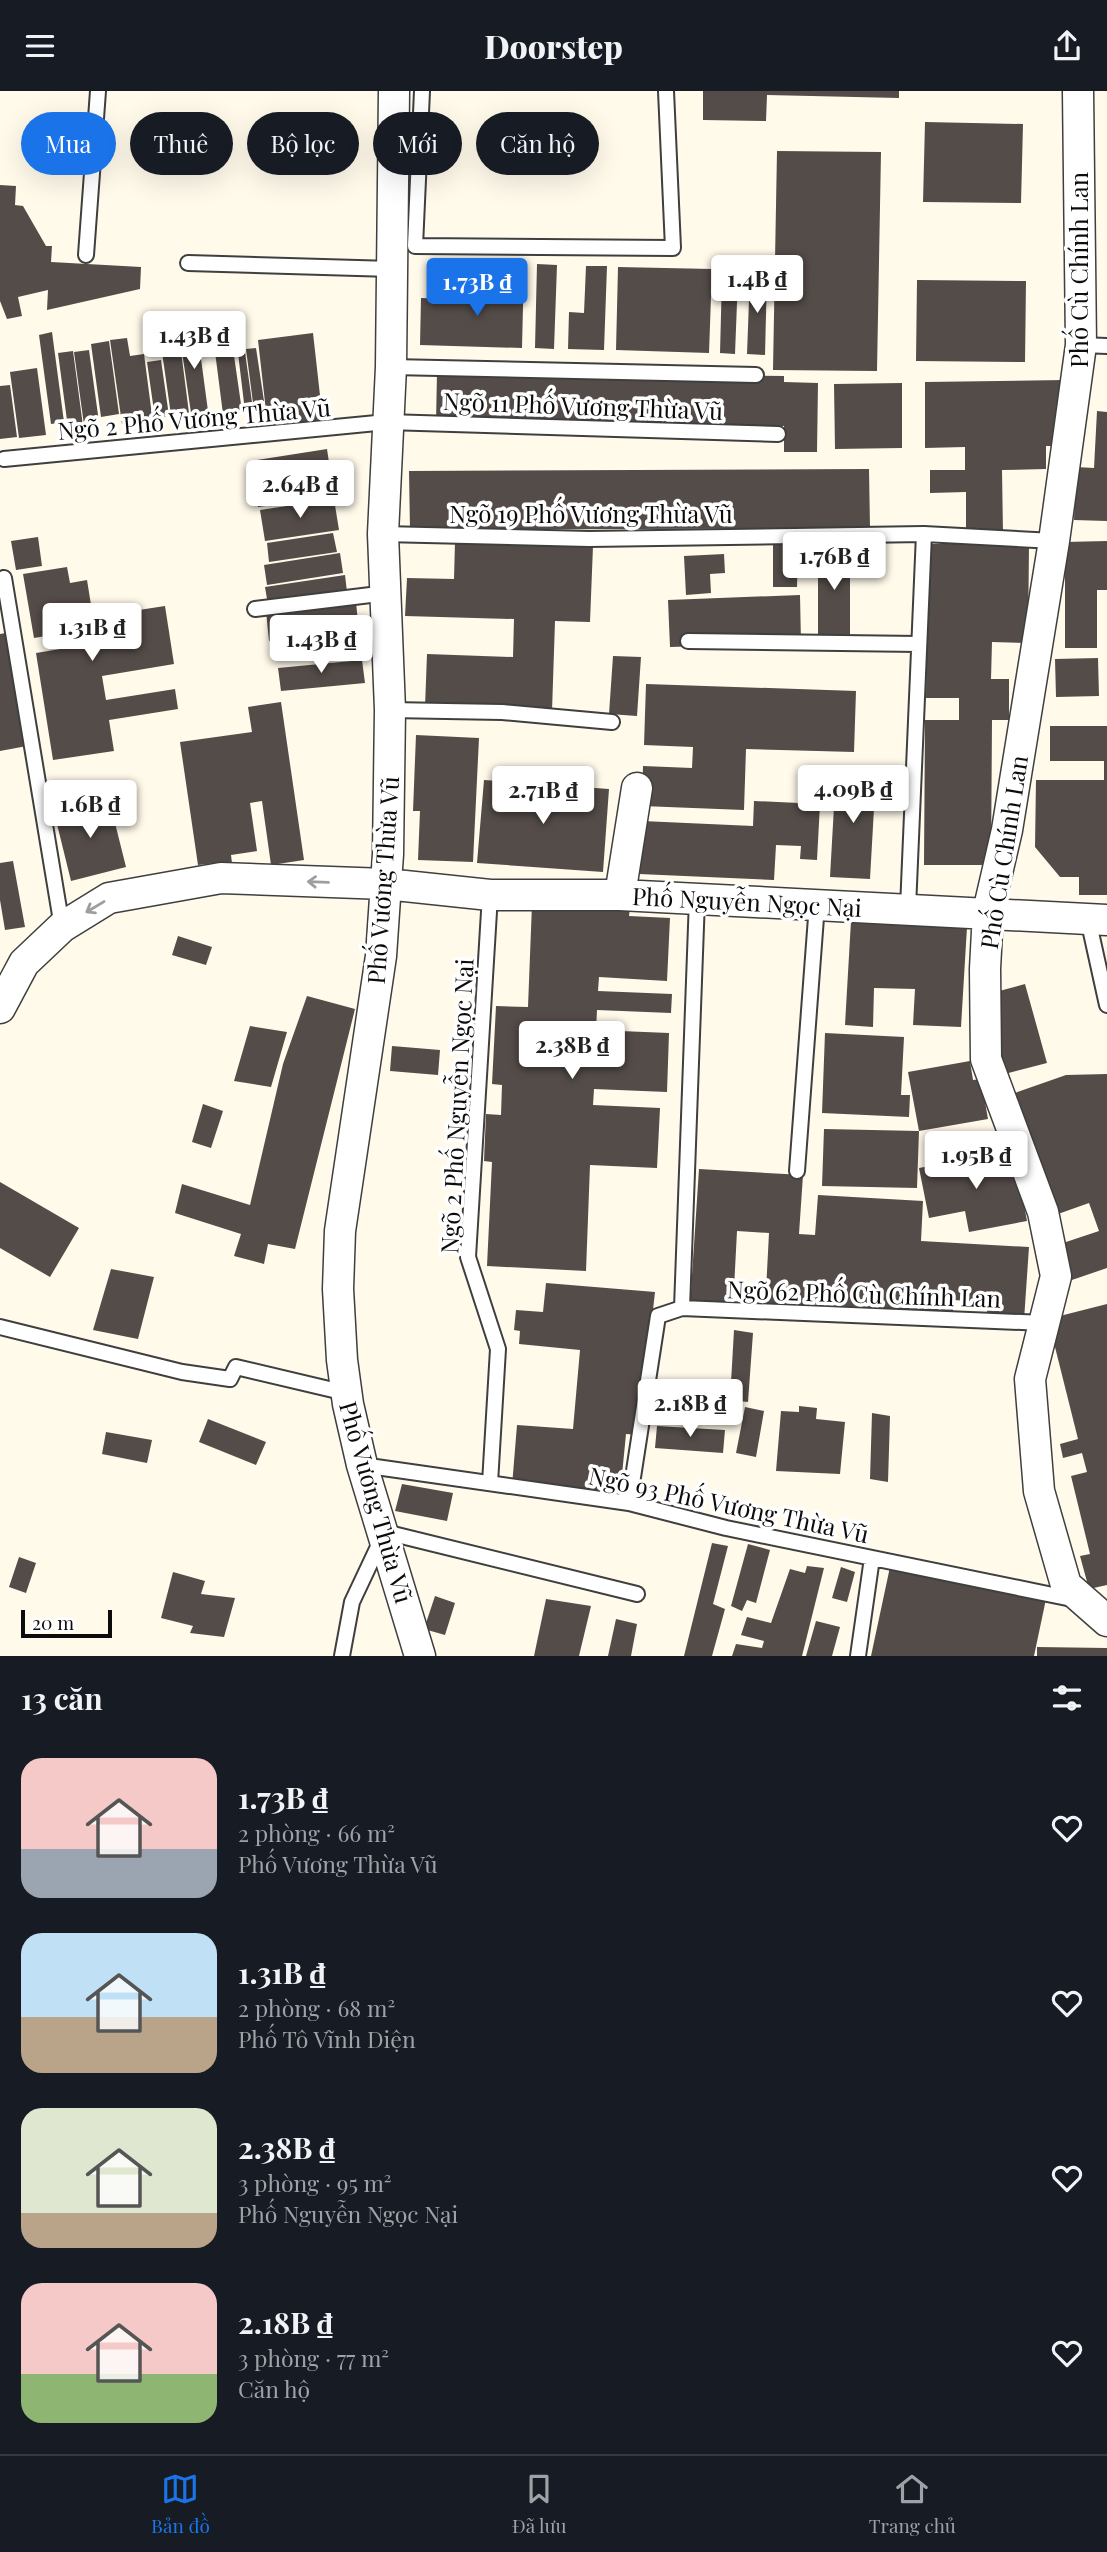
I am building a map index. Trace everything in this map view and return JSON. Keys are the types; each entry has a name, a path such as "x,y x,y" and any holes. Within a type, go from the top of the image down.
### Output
{"street":[{"name":"Phố Vương Thừa Vũ","path":"394,91 391,367 383,534 390,710 386,884 381,956 340,1231 338,1289 346,1392 362,1465 385,1531 420,1656"},
{"name":"Phố Cù Chính Lan","path":"1078,91 1094,346 1054,541 1007,830 988,912 985,969 986,1059 1044,1212 1056,1276 1030,1379 1039,1491 1066,1585 1098,1608"},
{"path":"620,895 637,788"},
{"name":"Phố Nguyễn Ngọc Nại","path":"0,1009 24,963 62,926 109,898 222,878 386,884 490,895 620,895 988,912 1098,920"}],"lane":[{"path":"86,255 97,91"},
{"path":"422,91 415,246 673,248 666,91"},
{"path":"188,263 392,269"},
{"path":"391,367 756,375"},
{"name":"Ngõ 11 Phố Vương Thừa Vũ","path":"387,422 778,434"},
{"name":"Ngõ 2 Phố Vương Thừa Vũ","path":"4,459 387,422"},
{"name":"Ngõ 19 Phố Vương Thừa Vũ","path":"383,534 589,539 924,534 1054,541"},
{"path":"908,908 924,534"},
{"path":"4,578 62,926"},
{"path":"255,609 387,593"},
{"path":"688,641 919,645"},
{"path":"390,710 502,712 612,722"},
{"name":"Ngõ 2 Phố Nguyễn Ngọc Nại","path":"490,895 468,1257 498,1349 490,1483"},
{"path":"629,1503 658,1316 682,1308 697,899"},
{"path":"797,1171 817,904"},
{"path":"1098,920 1107,1005"},
{"name":"Ngõ 62 Phố Cù Chính Lan","path":"682,1308 1044,1323"},
{"path":"0,1327 182,1372 230,1379 236,1367 346,1392"},
{"name":"Ngõ 93 Phố Vương Thừa Vũ","path":"362,1465 629,1503 726,1528 1098,1608"},
{"path":"342,1656 352,1602 385,1531 637,1594"},
{"path":"858,1656 872,1558"}],"building":[{"path":"703,91 899,91 899,98 767,95 766,121 703,120"},
{"path":"925,122 1023,124 1021,203 923,202"},
{"path":"777,151 881,152 877,371 773,370"},
{"path":"0,185 16,186 15,205 23,206 46,246 52,246 51,262 141,267 140,289 47,310 48,290 18,297 22,316 7,319 0,301"},
{"path":"507,264 524,264 522,348 420,345 421,298 505,301"},
{"path":"537,264 557,265 554,349 535,348"},
{"path":"586,266 607,266 604,350 568,349 569,312 584,313"},
{"path":"618,267 712,269 709,353 616,350"},
{"path":"750,274 767,274 765,355 747,354"},
{"path":"722,276 738,277 735,354 720,353"},
{"path":"917,280 1026,281 1025,362 916,361"},
{"path":"178,328 189,413 171,415 159,331"},
{"path":"197,329 208,411 191,413 179,331"},
{"path":"52,332 64,422 51,424 39,335"},
{"path":"313,333 323,422 268,429 258,340"},
{"path":"127,338 130,356 144,354 153,423 122,424 110,340"},
{"path":"109,341 119,414 101,417 91,344"},
{"path":"232,342 242,411 223,414 214,344"},
{"path":"256,348 264,401 253,403 246,349"},
{"path":"89,350 99,422 84,425 74,352"},
{"path":"73,351 83,426 68,428 58,353"},
{"path":"245,352 252,402 244,403 238,353"},
{"path":"161,360 169,416 155,418 147,362"},
{"path":"37,368 46,435 19,438 10,372"},
{"path":"437,373 784,376 784,382 818,383 817,452 784,452 784,426 436,423"},
{"path":"1064,380 1059,446 1046,446 1046,469 1002,470 1003,533 966,533 966,492 930,493 930,470 965,470 965,447 925,448 925,382"},
{"path":"902,383 902,448 835,449 834,384"},
{"path":"10,385 17,437 0,439 0,386"},
{"path":"1097,411 1107,412 1107,521 1074,520 1076,467 1094,468"},
{"path":"327,449 334,496 258,507 251,461"},
{"path":"869,469 870,528 410,530 409,471"},
{"path":"334,499 339,530 265,541 260,510"},
{"path":"333,533 337,552 269,562 267,543"},
{"path":"38,537 42,566 16,570 11,541"},
{"path":"1107,541 1107,590 1097,590 1097,648 1065,648 1065,542"},
{"path":"455,542 593,546 590,622 555,621 552,711 425,707 427,654 513,657 514,619 405,616 407,578 454,579"},
{"path":"773,543 798,543 797,587 773,587"},
{"path":"818,544 850,544 850,640 818,640"},
{"path":"928,544 1029,544 1028,643 992,642 991,679 1009,679 1009,720 992,720 991,865 924,865 925,720 959,720 959,698 926,698"},
{"path":"340,553 343,573 267,585 264,565"},
{"path":"724,554 725,573 710,574 711,593 686,595 684,556"},
{"path":"67,567 70,583 87,580 93,617 165,606 174,664 102,676 106,700 175,689 178,709 109,720 114,751 53,760 36,653 97,643 95,628 34,638 23,574"},
{"path":"345,575 347,592 268,605 265,587"},
{"path":"800,595 801,643 670,647 668,600"},
{"path":"356,602 359,632 269,641 266,611"},
{"path":"6,633 27,746 0,751 0,634"},
{"path":"613,656 641,657 637,716 609,714"},
{"path":"1098,658 1099,696 1056,697 1055,659"},
{"path":"362,660 365,683 281,691 278,668"},
{"path":"646,684 856,691 854,752 746,749 744,810 642,806 643,766 692,768 693,747 644,745"},
{"path":"281,702 304,860 271,865 262,801 250,803 257,851 231,855 233,871 218,872 216,863 198,865 180,742 252,732 248,707"},
{"path":"1050,726 1107,726 1107,895 1079,895 1079,877 1060,877 1035,847 1036,780 1104,780 1104,761 1050,761"},
{"path":"416,735 479,738 473,862 418,860 420,811 413,811"},
{"path":"836,771 876,773 870,879 830,877"},
{"path":"484,780 609,789 603,872 477,863"},
{"path":"109,799 126,867 71,881 54,812"},
{"path":"754,801 820,804 817,860 800,859 801,846 776,845 774,880 639,874 642,821 753,826"},
{"path":"13,861 25,927 5,930 0,900 0,863"},
{"path":"532,904 630,908 629,916 670,918 667,981 599,977 598,991 672,994 671,1013 597,1010 596,1030 669,1033 667,1092 594,1089 593,1105 660,1108 657,1168 590,1165 586,1271 487,1266 492,1162 484,1161 486,1114 501,1115 502,1085 492,1084 496,1006 528,1007","holes":["527,1027 596,1030 595,1058 526,1055"]},
{"path":"851,921 967,927 961,1027 913,1025 915,989 874,988 873,1027 845,1025"},
{"path":"178,936 212,947 206,965 172,955"},
{"path":"1025,984 1047,1063 997,1076 988,994"},
{"path":"307,996 355,1009 295,1249 268,1244 264,1264 234,1256 241,1234 175,1213 182,1184 250,1205 283,1064"},
{"path":"250,1026 287,1032 271,1087 234,1081"},
{"path":"825,1033 904,1037 901,1095 910,1095 909,1117 822,1113"},
{"path":"392,1046 440,1050 438,1075 390,1071"},
{"path":"970,1061 973,1080 981,1079 988,1119 919,1131 908,1072"},
{"path":"1107,1074 1107,1268 1069,1281 1057,1245 1099,1231 1089,1203 1058,1214 1012,1094 1066,1075"},
{"path":"203,1104 223,1111 211,1148 192,1142"},
{"path":"824,1129 919,1131 917,1188 822,1186"},
{"path":"1014,1150 1027,1221 969,1232 965,1211 929,1218 919,1168"},
{"path":"699,1169 803,1175 799,1234 815,1235 818,1195 923,1201 921,1241 1029,1247 1024,1320 987,1318 987,1302 953,1300 953,1312 811,1304 811,1313 765,1310 769,1233 737,1231 733,1308 690,1306"},
{"path":"0,1182 79,1228 50,1277 0,1248"},
{"path":"111,1269 154,1277 138,1339 93,1330"},
{"path":"546,1283 655,1292 639,1435 626,1434 620,1495 512,1486 517,1425 573,1429 580,1350 519,1344 520,1331 514,1330 516,1310 543,1312"},
{"path":"1107,1304 1107,1585 1089,1589 1080,1556 1090,1554 1071,1476 1087,1472 1082,1453 1063,1458 1060,1444 1078,1439 1048,1319"},
{"path":"734,1330 753,1333 748,1402 730,1400"},
{"path":"799,1406 817,1408 816,1419 845,1422 840,1474 776,1471 781,1411 799,1412"},
{"path":"745,1407 764,1411 756,1457 736,1453"},
{"path":"872,1413 890,1416 888,1482 870,1479"},
{"path":"208,1419 266,1442 256,1465 199,1442"},
{"path":"657,1426 725,1430 723,1453 655,1448"},
{"path":"106,1432 152,1440 147,1463 102,1454"},
{"path":"402,1484 453,1493 447,1521 395,1511"},
{"path":"712,1543 728,1546 713,1604 725,1609 712,1656 684,1656"},
{"path":"748,1544 770,1550 756,1603 747,1600 742,1611 731,1606"},
{"path":"19,1557 36,1563 26,1593 9,1587"},
{"path":"807,1566 824,1568 802,1656 732,1656 736,1644 762,1648 764,1641 741,1635 747,1617 771,1623 790,1569 805,1573"},
{"path":"841,1567 855,1572 847,1602 832,1598"},
{"path":"890,1567 1046,1599 1034,1656 871,1656"},
{"path":"173,1572 205,1581 201,1594 235,1598 224,1637 190,1633 193,1626 161,1618"},
{"path":"435,1596 455,1603 445,1635 424,1629"},
{"path":"546,1599 591,1606 579,1656 534,1656"},
{"path":"616,1619 637,1624 631,1656 608,1656"},
{"path":"816,1621 840,1627 832,1656 806,1656"},
{"path":"1037,1647 1107,1648 1107,1656 1037,1656"}]}
